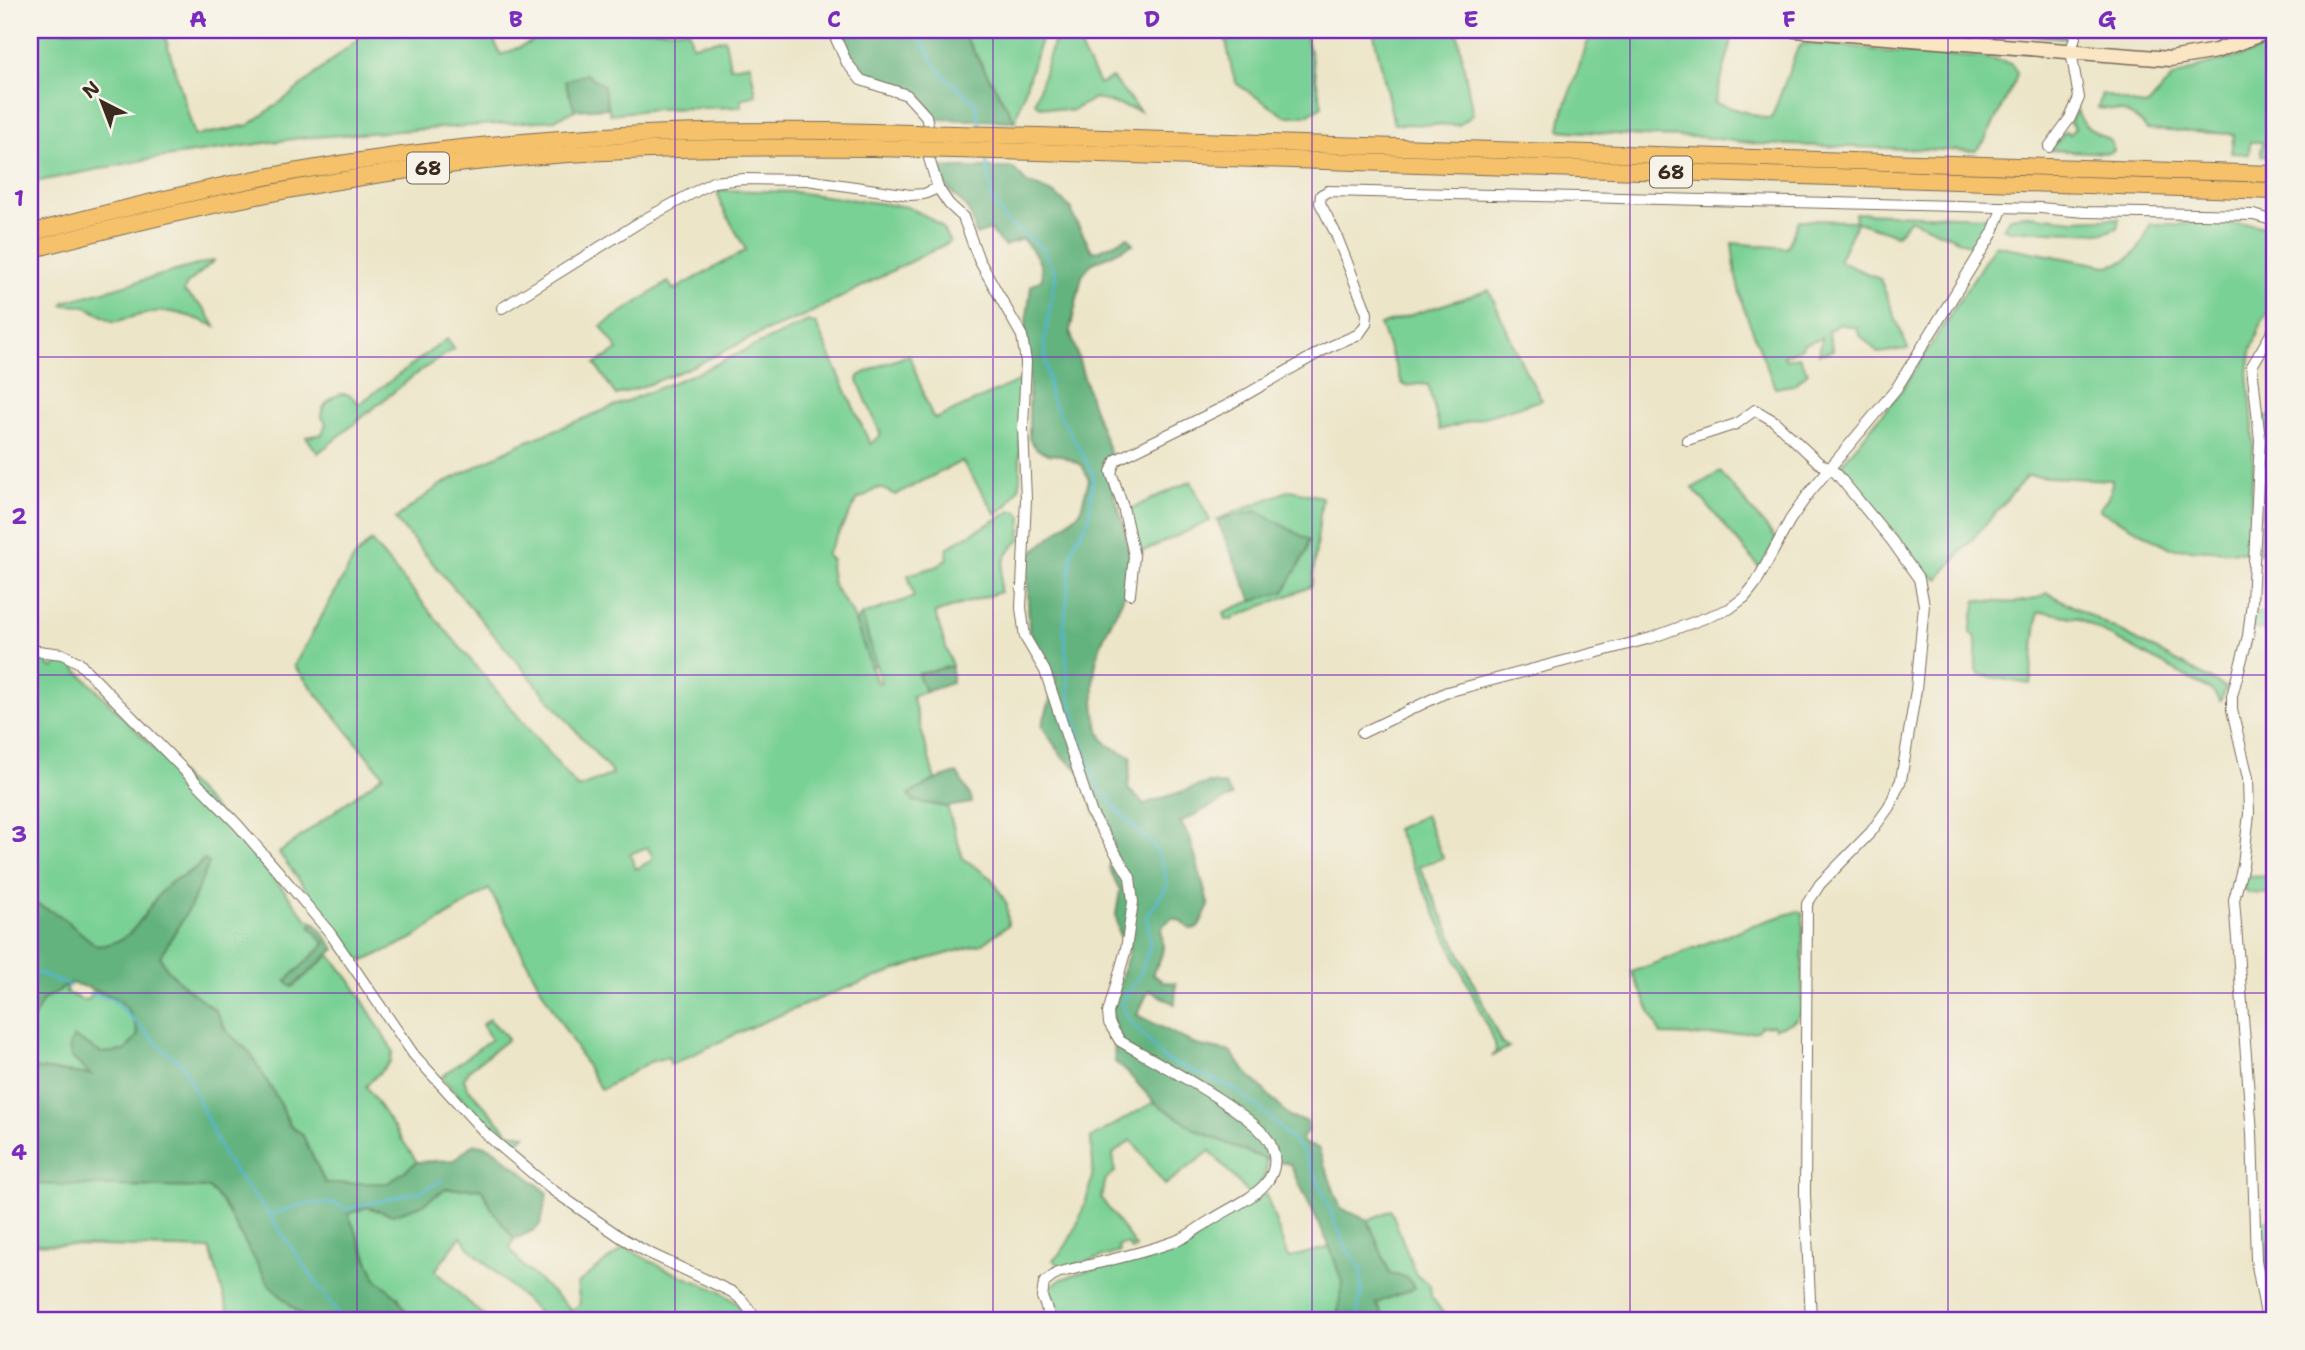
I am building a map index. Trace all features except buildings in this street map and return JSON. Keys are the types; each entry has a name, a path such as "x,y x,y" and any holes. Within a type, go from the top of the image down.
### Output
{"highway":[{"name":"68","path":"30,233 116,210 291,172 472,146 701,131 872,140 2275,174"},
{"name":"68","path":"30,250 131,223 269,193 474,162 565,154 872,140"},
{"name":"68","path":"1039,144 2275,191"}],"main road":[{"path":"1795,30 2170,59 2216,51 2271,30"}],"street":[{"path":"832,30 847,63 861,80 906,95 926,116 928,155 938,188 949,204 963,217 979,260 1022,336 1026,362 1023,428 1026,499 1021,608 1025,637 1045,671 1092,814 1130,877 1132,890 1133,902 1126,949 1108,1013 1109,1023 1120,1041 1246,1117 1269,1143 1274,1159 1271,1174 1255,1195 1185,1237 1057,1273 1044,1283 1042,1297 1051,1320"},
{"path":"2049,147 2070,118 2078,98 2071,51 2077,30"},
{"path":"502,308 645,219 713,183 744,179 807,180 910,195 925,194 938,188"},
{"path":"1130,594 1134,556 1123,507 1111,472 1116,460 1228,405 1327,348 1351,339 1366,324 1367,313 1361,295 1320,203 1321,195 1328,191 2254,215 2275,222"},
{"path":"1362,733 1447,692 1651,638 1729,609 1745,597 1809,493 1896,389 1992,234 2003,207"},
{"path":"2267,1320 2256,1260 2252,1133 2234,900 2243,865 2249,814 2248,778 2232,710 2232,696 2248,636 2252,602 2260,440 2252,366 2275,327"},
{"path":"1687,440 1736,424 1755,410 1774,421 1812,457 1836,473 1892,541 1919,579 1924,605 1916,690 1901,780 1889,807 1871,832 1820,884 1808,904 1805,1195 1811,1320"},
{"path":"30,650 62,654 78,662 237,824 330,933 414,1055 487,1135 551,1189 622,1238 732,1292 743,1300 757,1320"}],"green space":[{"path":"30,30 163,30 195,136 249,125 369,30 489,30 501,55 529,43 548,30 689,30 692,45 725,39 730,67 750,64 756,95 741,99 741,107 657,109 610,114 603,85 565,81 575,110 554,120 300,138 144,160 30,183"},
{"path":"838,30 961,30 1015,121 935,119 927,104 911,88 873,76 857,65"},
{"path":"961,30 1044,30 1015,121"},
{"path":"1057,30 1071,30 1099,84 1112,78 1140,111 1095,98 1071,111 1038,106 1035,102"},
{"path":"1224,30 1305,30 1322,106 1305,116 1285,116 1237,84"},
{"path":"1373,30 1457,30 1473,115 1459,125 1394,124"},
{"path":"1592,30 1648,30 1728,36 1732,39 1715,103 1765,118 1771,118 1797,50 1802,44 1986,58 2011,64 2017,72 1984,142 1975,151 1757,144 1703,137 1559,130"},
{"path":"1972,30 2070,30 2067,38"},
{"path":"2275,41 2275,156 2261,155 2262,142 2250,142 2249,154 2231,153 2234,134 2147,130 2137,119 2126,113 2098,108 2102,94 2143,106 2148,105 2172,78 2202,66 2253,53"},
{"path":"586,74 603,85 608,108 575,110 565,81"},
{"path":"2077,110 2086,125 2111,141 2114,151 2051,150 2065,132 2070,134 2075,128 2070,123"},
{"path":"942,168 1013,168 1026,182 1055,194 1072,209 1073,216 1092,251 1128,237 1133,244 1091,264 1082,276 1070,331 1111,455 1102,461 1122,518 1130,563 1124,595 1102,641 1097,659 1095,712 1101,736 1107,744 1131,756 1128,789 1144,804 1208,783 1225,785 1232,796 1180,822 1190,838 1209,906 1198,928 1190,929 1173,918 1163,926 1161,956 1152,974 1164,982 1176,983 1175,1004 1149,990 1137,1015 1196,1045 1231,1052 1244,1070 1291,1118 1307,1121 1308,1130 1301,1140 1318,1148 1341,1209 1368,1220 1390,1274 1407,1278 1415,1288 1376,1303 1385,1320 1337,1320 1342,1282 1330,1247 1290,1164 1266,1159 1195,1129 1154,1102 1115,1062 1112,1010 1130,948 1119,934 1116,915 1120,890 1109,868 1114,843 1095,813 1082,773 1061,755 1042,726 1056,680 1029,631 1027,557 1080,512 1089,480 1082,465 1037,449 1029,439 1029,360 1025,332 1031,286 1042,279 1039,262 1022,239 1004,246 990,230 976,235 969,212 943,181"},
{"path":"718,192 794,192 908,207 941,226 950,242 806,315 763,332 673,375 616,395 595,364 618,350 601,326 668,282 674,290 746,250 720,203"},
{"path":"1855,213 1988,217 1987,231 1976,248 1910,219 1897,235 1857,222 1839,261 1880,279 1908,349 1878,353 1859,334 1857,328 1840,324 1828,331 1833,350 1819,354 1822,338 1803,344 1802,348 1784,356 1786,360 1799,357 1808,373 1793,385 1775,388 1743,306 1732,243 1787,248 1799,220 1856,221"},
{"path":"2027,215 2074,220 2119,218 2117,228 2104,233 2011,231 2003,228 2010,217"},
{"path":"2183,223 2252,224 2275,234 2275,304 2263,319 2251,352 2248,372 2253,426 2253,466 2247,552 2171,548 2099,510 2111,493 2112,480 2027,476 1938,579 1921,568 1842,469 1844,461 1901,391 1995,245 2107,266 2124,261 2136,252 2150,224 2176,226"},
{"path":"215,260 186,285 184,292 204,308 215,326 186,315 165,312 143,314 114,322 85,306 63,305 64,302"},
{"path":"1489,290 1524,368 1542,400 1440,430 1428,385 1406,386 1402,383 1380,325"},
{"path":"808,321 816,324 870,444 881,435 858,381 859,376 879,366 909,355 932,416 936,419 1020,380 1020,486 1007,506 996,514 962,461 895,495 878,489 858,499 826,555 832,560 830,566 833,585 852,613 877,683 881,683 862,615 914,597 908,575 938,566 948,558 947,549 954,543 1012,511 1022,516 1020,540 1009,551 1003,563 1000,592 935,613 952,666 918,674 925,692 912,696 935,780 910,794 914,801 947,807 963,858 992,879 1007,905 1008,925 982,944 928,959 838,991 751,1027 671,1065 668,1057 650,1062 601,1090 540,987 489,889 411,939 364,961 357,957 279,853 383,775 294,666 354,558 371,541 578,788 613,774 395,519 440,485 518,445 701,371","holes":["647,847 652,860 636,869 630,854"]},
{"path":"447,339 454,349 417,373 318,453 306,437 322,434 326,423 321,416 322,411 331,399 346,394 359,404"},
{"path":"2275,417 2275,479 2264,475 2263,418"},
{"path":"1720,472 1776,539 1760,568 1693,488"},
{"path":"1191,481 1210,521 1146,550 1138,551 1128,510"},
{"path":"1290,490 1322,497 1312,584 1232,620 1226,619 1224,612 1252,601 1257,511 1218,519"},
{"path":"2264,491 2275,491 2275,554 2259,554"},
{"path":"1257,511 1309,540 1307,551 1284,592 1252,601 1217,520"},
{"path":"2048,593 2227,688 2220,701 2211,690 2077,618 2045,612 2038,613 2030,684 1979,675 1975,636 1970,633 1976,600 2022,601"},
{"path":"2254,613 2275,613 2275,629 2253,629"},
{"path":"862,615 876,664 871,667 855,622"},
{"path":"49,661 49,666 53,668 59,662 70,663 236,831 307,919 315,923 310,926 325,944 286,981 293,987 330,955 351,981 393,1051 390,1062 366,1086 417,1162 388,1183 325,1183 302,1134 290,1125 280,1103 245,1048 226,1031 216,1011 167,969 160,956 209,863 203,859 192,870 173,881 154,900 133,930 112,943 97,946 59,915 30,901 30,662"},
{"path":"952,666 952,683 925,692 918,674"},
{"path":"957,773 972,803 947,807 914,801 909,794 935,780"},
{"path":"1425,815 1443,858 1419,866 1502,1044 1509,1047 1493,1055 1496,1050 1495,1043 1396,829"},
{"path":"205,860 209,863 190,907 160,957 167,969 184,986 216,1011 226,1031 250,1053 280,1103 289,1125 302,1134 325,1183 388,1183 417,1162 454,1160 474,1143 492,1148 548,1193 538,1227 514,1239 492,1209 481,1188 446,1189 421,1205 393,1215 367,1207 348,1214 376,1279 398,1297 410,1320 307,1320 270,1286 222,1202 209,1188 30,1184 30,1068 91,1075 71,1057 69,1046 74,1037 101,1053 125,1051 138,1035 129,1011 115,998 71,983 43,1000 32,1021 30,1020 30,901 59,915 97,946 112,943 133,930 173,881 191,873"},
{"path":"2275,876 2275,894 2250,893 2242,888 2246,877"},
{"path":"1798,911 1803,914 1802,1010 1798,1018 1775,1028 1772,1025 1761,1026 1757,1031 1711,1036 1661,1035 1632,972 1753,925"},
{"path":"315,923 335,949 292,987 286,981 325,944 310,926"},
{"path":"67,986 66,993 83,1000 89,999 92,991 118,999 132,1017 138,1035 125,1051 101,1053 74,1037 93,1075 30,1068 30,1020 43,1000"},
{"path":"489,1019 507,1040 470,1069 464,1079 467,1087 509,1133 526,1135 512,1143 502,1141 441,1077 491,1039 482,1025"},
{"path":"1154,1102 1195,1129 1266,1159 1263,1179 1249,1194 1210,1151 1165,1185 1131,1140 1113,1154 1115,1172 1106,1179 1101,1198 1136,1247 1132,1250 1127,1244 1118,1246 1120,1252 1063,1268 1053,1260 1068,1242 1085,1203 1092,1177 1091,1138"},
{"path":"30,1184 209,1188 222,1202 270,1286 307,1320 231,1320 210,1249 30,1244"},
{"path":"481,1188 492,1209 514,1239 510,1248 522,1265 572,1310 580,1304 577,1284 625,1247 668,1270 724,1294 743,1310 750,1320 547,1320 471,1250 461,1236 435,1271 488,1320 410,1320 398,1297 376,1279 348,1214 367,1207 393,1215 421,1205 446,1189"},
{"path":"1266,1194 1288,1258 1330,1247 1343,1282 1337,1320 1059,1320 1050,1295 1051,1286 1062,1279 1175,1248 1217,1220"},
{"path":"1391,1210 1416,1275 1430,1285 1431,1296 1448,1320 1385,1320 1376,1303 1414,1288 1407,1278 1390,1274 1368,1220"},
{"path":"2275,1218 2275,1320 2272,1320 2259,1254 2258,1223"}],"waterway":[{"path":"914,30 943,75 975,102 981,128"},
{"path":"986,155 992,199 1007,223 1042,247 1056,275 1044,342 1050,397 1093,473 1089,520 1073,546 1064,626 1069,692 1079,735 1098,787 1153,846 1164,866 1167,886 1147,917 1150,945 1140,975 1121,1003 1128,1018 1164,1059 1233,1088 1266,1114 1301,1149 1318,1181 1345,1246 1361,1269 1361,1296 1356,1320"},
{"path":"30,970 70,986"},
{"path":"89,994 111,998 183,1065 225,1159 269,1215 342,1320"},
{"path":"269,1215 304,1204 333,1203 348,1209 424,1190 442,1180"}]}
